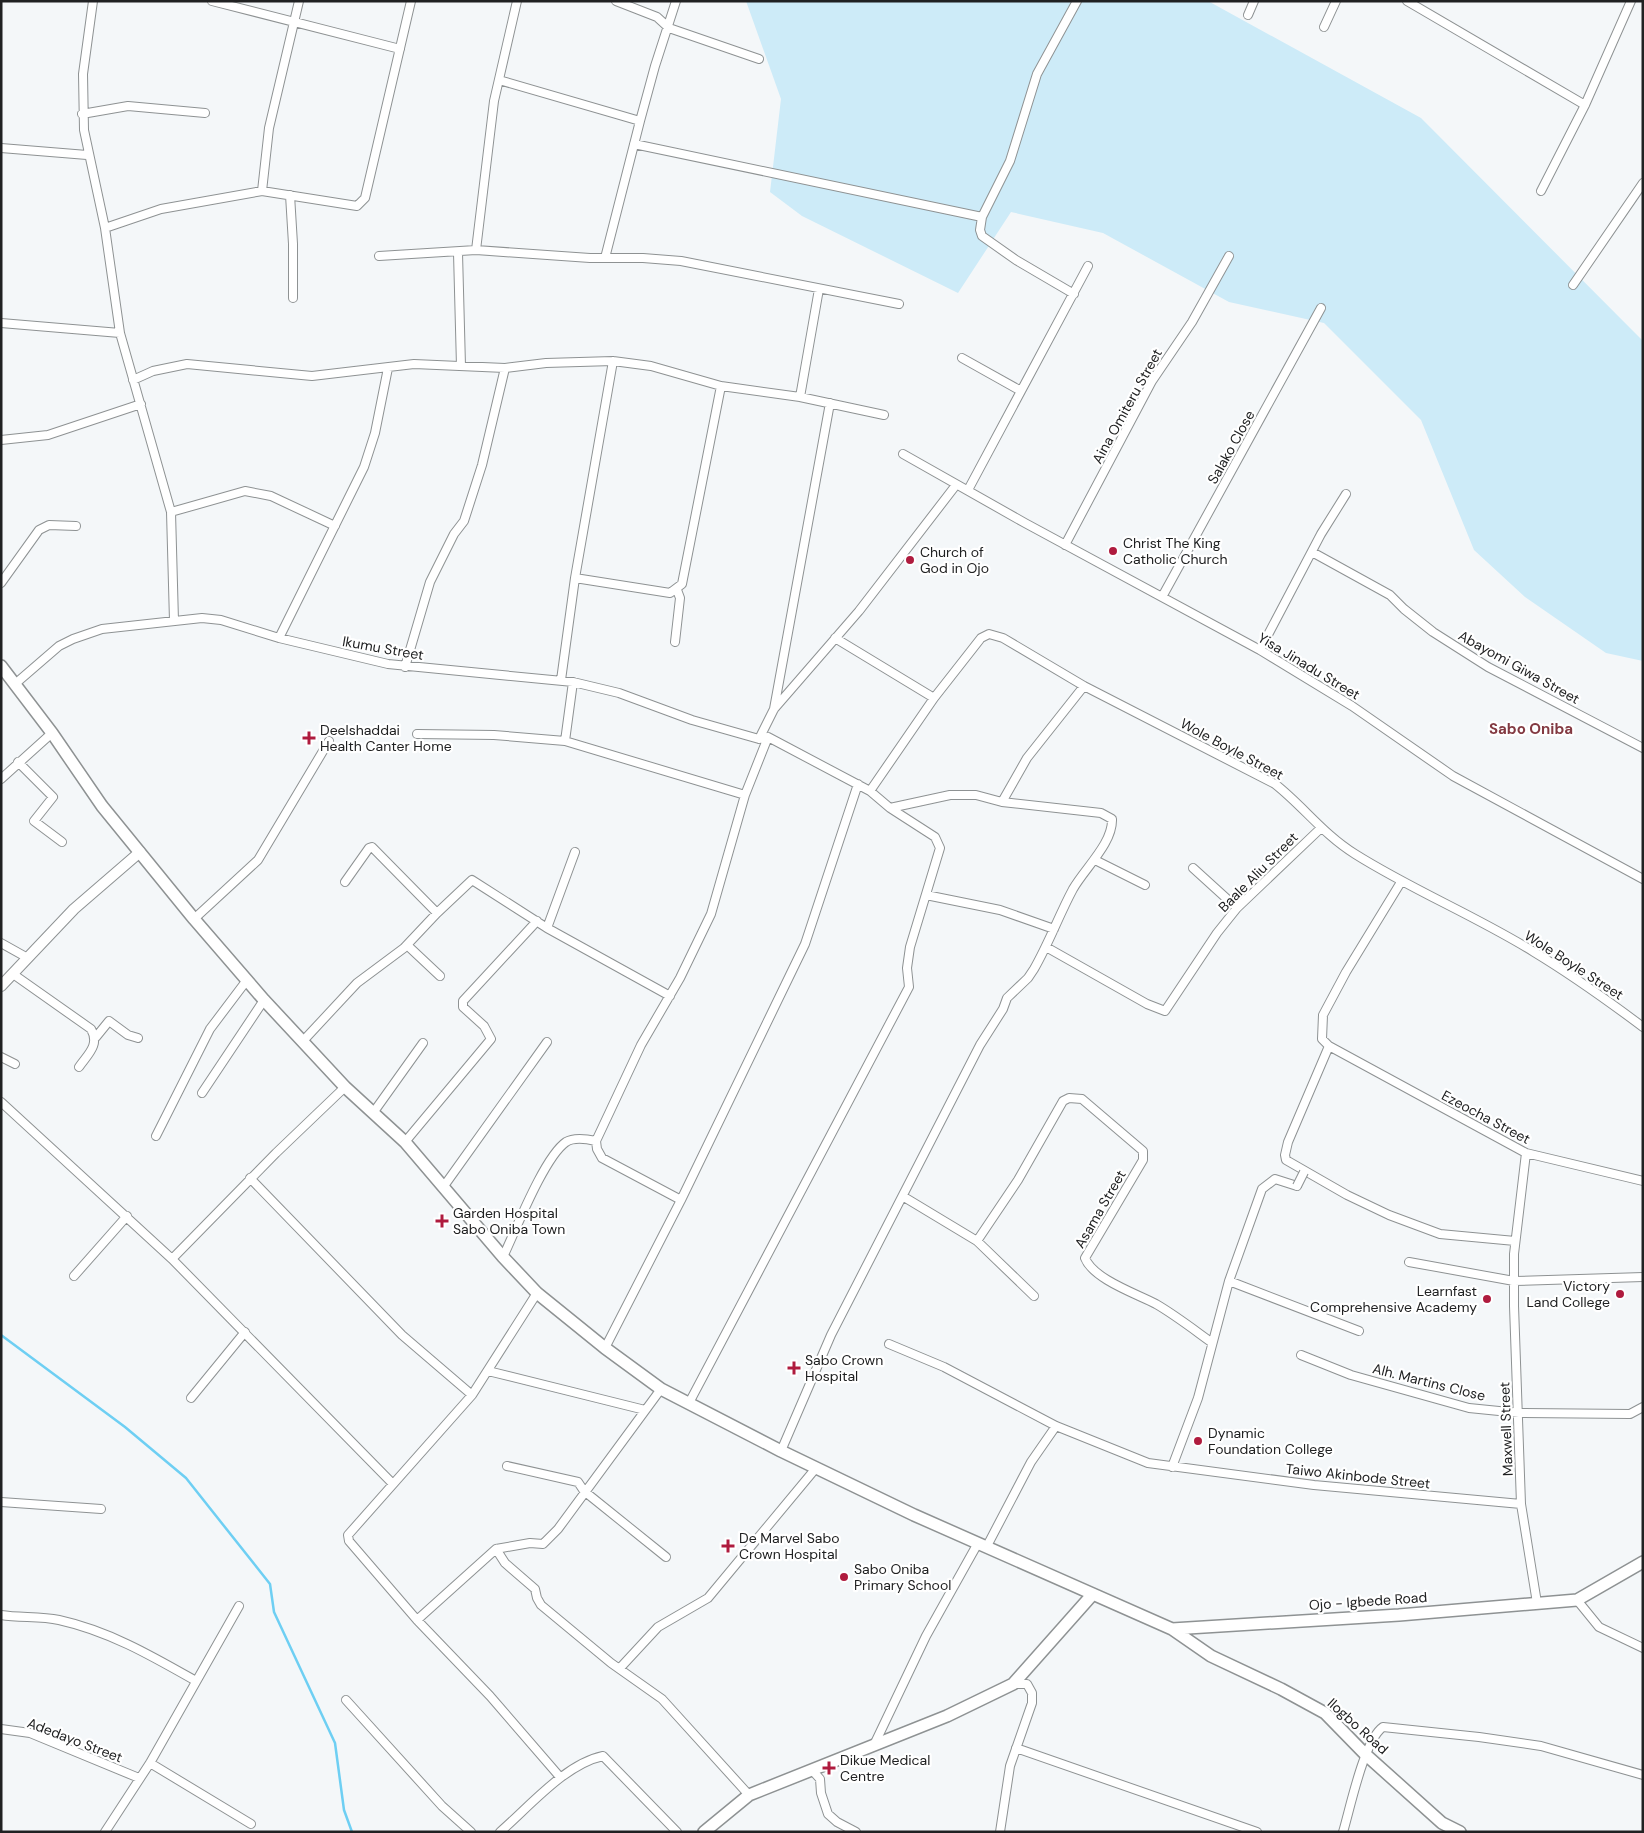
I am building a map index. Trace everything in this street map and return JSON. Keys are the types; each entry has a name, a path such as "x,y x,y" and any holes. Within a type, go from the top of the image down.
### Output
{"main road":[{"name":"Ojo - Igbede Road","path":"1,666 52,733 102,806 194,919 264,1000 345,1087 405,1142 504,1258 537,1293 605,1348 661,1389 781,1451 914,1516 982,1544 1092,1595 1172,1629 1399,1615 1577,1600 1643,1562"},
{"path":"711,1830 749,1795 947,1716 1014,1684 1092,1595"},
{"name":"Ilogbo Road","path":"1172,1629 1211,1656 1281,1689 1325,1713 1366,1754 1404,1786 1441,1827 1460,1832"}],"street":[{"path":"93,1 83,74 82,114 88,155 105,228 120,333 171,512 174,621"},
{"path":"212,1 400,49"},
{"path":"262,191 269,128 299,1"},
{"path":"105,228 160,209 262,191 357,206 365,198 411,1"},
{"path":"476,250 494,101 517,1"},
{"path":"616,1 657,17 669,28 759,60"},
{"path":"605,258 655,66 669,28 676,1"},
{"path":"1074,294 1016,260 982,236 980,230 982,217 1010,161 1037,74 1077,1"},
{"path":"1248,15 1254,1"},
{"path":"1324,27 1336,1"},
{"path":"1407,1 1585,105"},
{"path":"1541,191 1585,105 1631,1"},
{"path":"499,80 640,121"},
{"path":"82,114 128,106 205,113"},
{"path":"634,144 982,217"},
{"path":"1,148 88,155"},
{"path":"1573,285 1643,183"},
{"path":"290,195 294,244 293,298"},
{"path":"380,256 458,253 476,250 681,261 899,304"},
{"path":"458,253 461,366"},
{"name":"Aina Omiteru Street","path":"1065,545 1152,382 1192,322 1229,256"},
{"path":"968,490 1088,266"},
{"path":"800,397 819,289"},
{"name":"Salako Close","path":"1162,597 1321,308"},
{"path":"1,323 120,333"},
{"path":"962,358 1021,390"},
{"path":"133,380 153,371 187,364 312,376 414,364 505,368 546,363 613,361 651,366 721,386 800,397 884,414"},
{"path":"561,680 575,578 613,361"},
{"path":"279,638 364,467 375,433 388,368"},
{"path":"405,666 430,582 467,511 482,465 505,368"},
{"path":"575,578 670,594 682,584 721,386"},
{"path":"774,709 830,403"},
{"path":"1,440 48,435 141,404"},
{"name":"Yisa Jinadu Street","path":"903,454 1065,545 1260,650 1352,706 1453,776 1643,879"},
{"path":"759,740 774,709 859,611 956,485"},
{"path":"171,512 245,491 270,496 335,526"},
{"path":"1260,650 1312,552 1346,494"},
{"path":"1,583 39,530 49,525 76,526"},
{"name":"Abayomi Giwa Street","path":"1312,552 1390,595 1433,632 1488,667 1643,748"},
{"path":"675,642 680,598 677,590"},
{"name":"Ikumu Street","path":"15,684 59,646 73,639 102,629 202,618 221,620 279,638 388,664 573,682 619,693 692,720 759,740"},
{"name":"Wole Boyle Street","path":"870,791 934,698 981,638 989,634 1003,638 1084,686 1275,784 1293,799 1321,828 1353,853 1402,882 1533,951 1591,988 1643,1027"},
{"path":"835,638 934,698"},
{"path":"565,741 573,682"},
{"path":"1002,802 1027,758 1084,686"},
{"path":"1,780 18,762 52,733"},
{"path":"417,734 494,735 565,741 745,795"},
{"path":"689,1403 905,996 909,981 907,968 910,947 940,848 935,837 890,808 870,791 768,737 759,740"},
{"path":"681,1200 602,1158 597,1149 596,1141 640,1045 670,996 711,914 745,795 768,737"},
{"path":"194,919 258,860 329,741"},
{"path":"18,762 53,797 34,821 62,842"},
{"path":"605,1348 681,1200 805,944 858,784"},
{"path":"781,1451 832,1335 904,1198 980,1045 1003,1009 1007,998 1028,978 1046,947 1074,888 1095,860 1112,827 1112,818 1101,814 1002,802 976,795 950,795 890,808"},
{"name":"Baale Aliu Street","path":"1046,947 1147,1004 1165,1011 1217,933 1237,908 1321,828"},
{"path":"345,882 369,848 372,847 437,913"},
{"path":"1,986 26,957 74,909 140,852"},
{"path":"547,928 575,852"},
{"path":"1095,860 1145,885"},
{"path":"1193,868 1237,908"},
{"path":"303,1041 357,983 407,946 437,913 472,880 536,922 670,996"},
{"path":"1402,882 1346,972 1323,1015 1322,1039 1329,1046 1288,1142 1286,1160 1305,1172 1389,1215 1440,1234 1515,1242"},
{"path":"926,895 1000,910 1054,929"},
{"path":"405,1142 490,1039 484,1026 463,1007 463,1002 536,922"},
{"path":"1,943 26,957"},
{"path":"407,946 440,976"},
{"path":"13,974 91,1029 96,1037 96,1044 79,1068"},
{"path":"156,1136 210,1029 247,980"},
{"path":"202,1093 264,1000"},
{"path":"96,1037 109,1021 128,1035 138,1038"},
{"path":"373,1112 423,1042"},
{"path":"444,1186 547,1042"},
{"name":"Ezeocha Street","path":"1329,1046 1526,1153 1643,1181"},
{"path":"1,1057 15,1064"},
{"path":"172,1259 250,1178 345,1087"},
{"name":"Asama Street","path":"977,1241 1018,1180 1063,1102 1069,1098 1082,1099 1143,1152 1143,1160 1085,1258 1087,1263 1114,1284 1157,1305 1211,1342"},
{"path":"1,1102 172,1259 393,1484"},
{"path":"504,1258 534,1188 560,1149 566,1142 575,1139 596,1141"},
{"name":"Maxwell Street","path":"1526,1153 1515,1242 1514,1281 1521,1504 1537,1603"},
{"path":"1172,1467 1198,1398 1228,1281 1262,1189 1275,1179 1297,1186 1305,1172"},
{"path":"250,1178 402,1335 472,1395"},
{"path":"904,1198 977,1241 1034,1296"},
{"path":"74,1276 127,1216"},
{"path":"1409,1262 1514,1281 1643,1277"},
{"path":"1228,1281 1359,1332"},
{"path":"537,1293 472,1395 351,1531 349,1541 417,1620 490,1696 560,1777"},
{"path":"190,1398 245,1332"},
{"name":"Taiwo Akinbode Street","path":"889,1344 944,1367 1056,1426 1148,1463 1314,1485 1521,1504"},
{"name":"Alh. Martins Close","path":"1301,1355 1350,1375 1469,1408 1519,1413 1630,1414 1643,1407"},
{"path":"488,1371 645,1410"},
{"path":"417,1620 496,1549 530,1543 543,1544 558,1529 584,1490 661,1389"},
{"path":"874,1744 926,1636 1056,1426"},
{"path":"507,1466 578,1482 584,1490 666,1557"},
{"path":"620,1668 658,1626 708,1598 816,1468"},
{"path":"1,1502 101,1509"},
{"path":"496,1549 505,1563 535,1590 537,1598 542,1604 662,1700 749,1795"},
{"path":"1577,1600 1599,1627 1643,1648"},
{"path":"105,1832 150,1763 239,1606"},
{"path":"1,1615 22,1619 57,1620 111,1636 138,1648 196,1681"},
{"path":"1000,1832 1007,1783 1016,1748 1032,1702 1032,1693 1027,1684 1014,1684"},
{"path":"346,1700 442,1806 471,1832"},
{"name":"Adedayo Street","path":"1,1728 30,1733 139,1778"},
{"path":"1343,1832 1366,1754 1377,1731 1383,1728 1541,1746 1643,1775"},
{"path":"1016,1748 1257,1832"},
{"path":"500,1832 560,1777 595,1758 603,1756 677,1832"},
{"path":"150,1763 251,1824"},
{"path":"812,1770 820,1779 820,1792 828,1814 837,1822 856,1832"}],"shaded area":[{"path":"746,1 1208,1 1421,118 1643,341 1643,661 1606,653 1525,597 1474,550 1421,420 1324,323 1229,302 1103,233 1011,212 958,293 802,216 770,192 781,99"}],"waterway":[{"path":"1,1335 125,1427 186,1478 270,1584 274,1612 335,1743 344,1810 352,1832"}],"place":[{"name":"Christ The King Catholic Church","path":"1113,551"},
{"name":"Church of God in Ojo","path":"910,560"},
{"name":"Deelshaddai Health Canter Home","path":"309,738"},
{"name":"Garden Hospital Sabo Oniba Town","path":"442,1221"},
{"name":"Victory Land College","path":"1620,1294"},
{"name":"Learnfast Comprehensive Academy","path":"1487,1299"},
{"name":"Sabo Crown Hospital","path":"794,1368"},
{"name":"Dynamic Foundation College","path":"1198,1441"},
{"name":"De Marvel Sabo Crown Hospital","path":"728,1546"},
{"name":"Sabo Oniba Primary School","path":"844,1577"},
{"name":"Dikue Medical Centre","path":"829,1768"}],"district":[{"name":"Sabo Oniba","path":"1531,729"}]}
